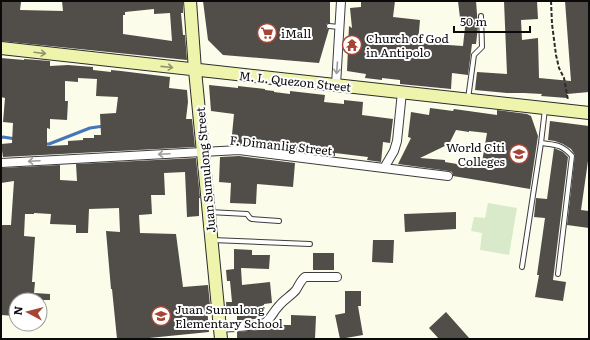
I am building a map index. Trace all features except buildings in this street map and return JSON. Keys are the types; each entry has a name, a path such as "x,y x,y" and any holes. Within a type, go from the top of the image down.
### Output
{"main road":[{"name":"Juan Sumulong Street","path":"190,1 195,70 220,334"},
{"name":"M. L. Quezon Street","path":"1,48 589,113"}],"street":[{"path":"336,85 341,1"},
{"path":"384,168 394,151 397,141 402,92"},
{"name":"F. Dimanlig Street","path":"1,163 239,150 448,176"},
{"path":"220,334 268,320 281,304 296,290 305,277 337,277"}],"lane":[{"path":"468,100 474,55 482,46 481,16"},
{"path":"330,26 339,27"},
{"path":"522,267 545,109"},
{"path":"541,143 561,146 572,156 558,274"},
{"path":"209,212 247,214 252,219 279,221"},
{"path":"212,240 310,244"}],"path":[{"path":"551,1 556,56 564,78 569,111"}],"green space":[{"path":"488,203 517,208 509,255 480,250 482,233 471,231 474,217 485,218"}],"waterway":[{"path":"45,144 49,144 90,128 104,126"},
{"path":"1,138 16,139"}],"place":[{"name":"iMall","path":"267,33"},
{"name":"Church of God in Antipolo","path":"352,45"},
{"name":"World Citi Colleges","path":"519,154"},
{"name":"Juan Sumulong Elementary School","path":"161,316"}]}
